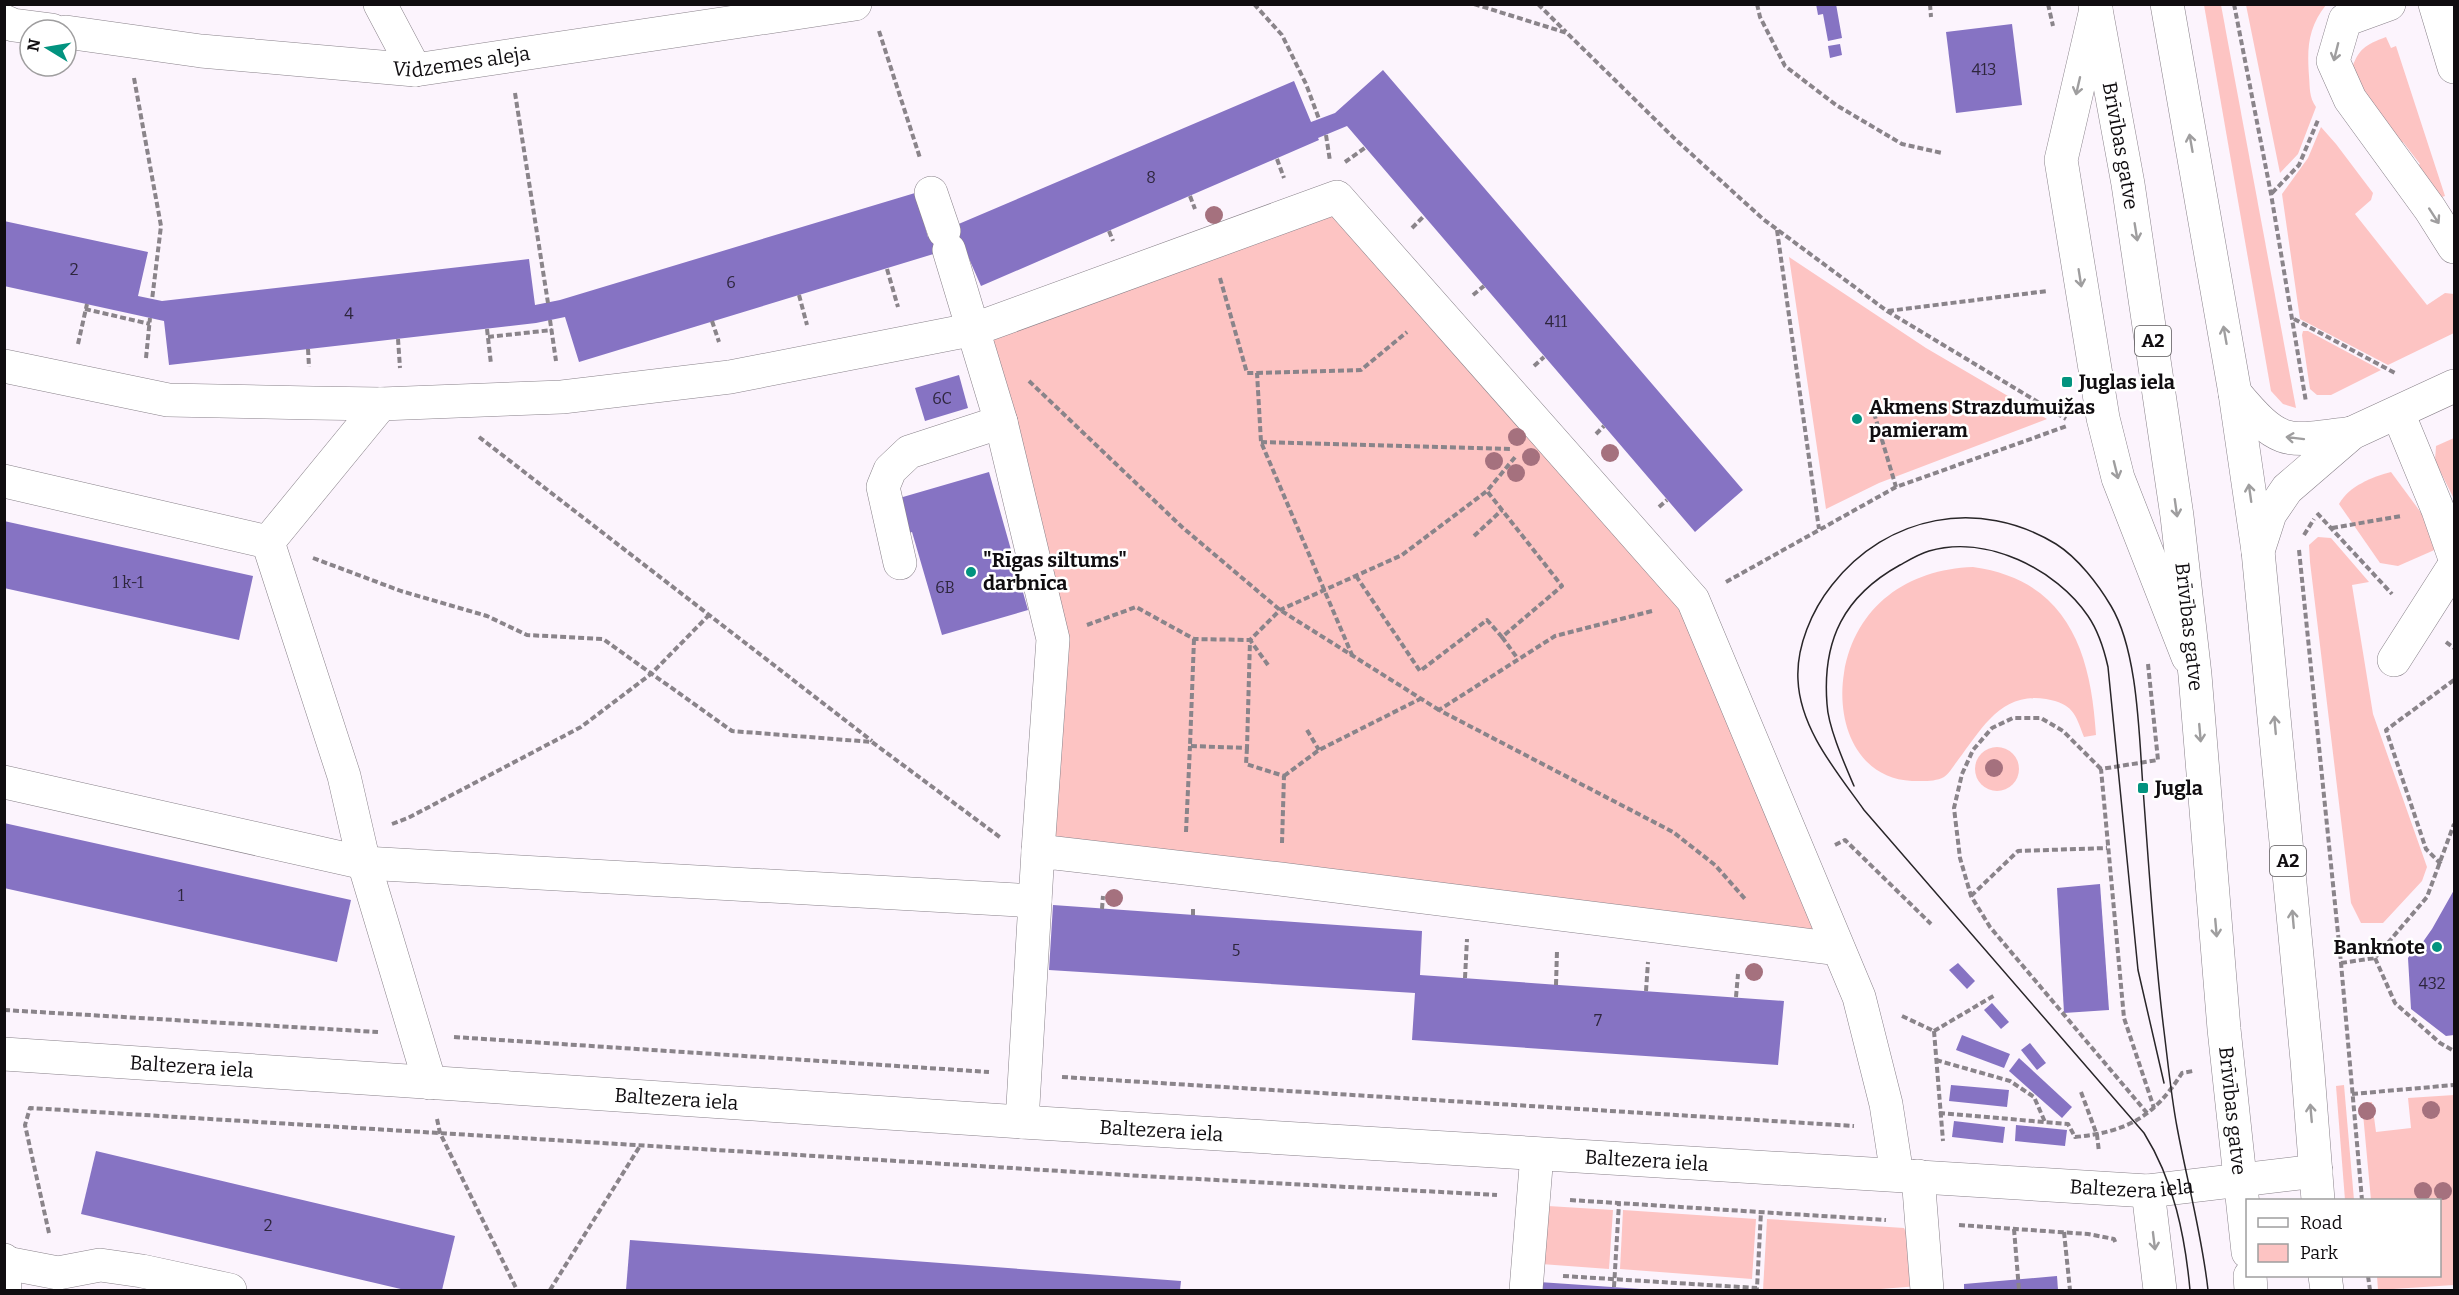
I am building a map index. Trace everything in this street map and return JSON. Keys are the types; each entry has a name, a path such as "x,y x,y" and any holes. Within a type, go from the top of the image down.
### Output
{"main road":[{"path":"380,4 414,70"},
{"name":"A2","path":"2167,4 2235,393 2258,551 2317,1186"},
{"path":"2389,4 2343,12 2333,61 2350,99 2430,209 2454,247"},
{"path":"2435,4 2454,66"},
{"path":"2096,7 2061,160 2103,418 2118,478 2195,675"},
{"name":"Brīvības gatve","path":"2096,7 2128,184 2177,516 2195,675 2224,1029 2246,1240"},
{"name":"Vidzemes aleja","path":"78,34 201,51 414,70 857,10"},
{"path":"931,193 975,330 1001,422 1053,639 1022,1122"},
{"path":"4,366 168,400 381,404 562,397 730,377 975,330 1337,197 1693,600 1859,997 1886,1104 1922,1223 1927,1290"},
{"path":"2258,551 2270,514 2287,489 2352,433 2454,386"},
{"path":"2235,393 2258,421 2277,435 2296,440 2352,433"},
{"path":"268,542 381,404"},
{"path":"2397,413 2438,510 2454,556"},
{"path":"900,563 883,487 890,470 909,452 1001,422"},
{"path":"4,481 268,542"},
{"path":"268,542 344,776 361,849 430,1083"},
{"path":"2394,660 2454,566"},
{"path":"4,782 361,849 1035,901"},
{"path":"1038,851 1838,949"},
{"name":"Baltezera iela","path":"4,1054 1022,1122 2148,1191 2241,1179 2317,1186"},
{"path":"1527,1282 1537,1154"},
{"path":"2148,1191 2160,1290"},
{"path":"5,1271 58,1273 100,1265 146,1281 230,1290"}],"path":[{"path":"1254,4 1282,35 1306,84 1319,119"},
{"path":"1474,4 1567,33"},
{"path":"1439,710 1555,636 1693,600 1896,487 2074,424 1887,311 1777,230 1676,140 1538,4"},
{"path":"1757,4 1760,16 1785,66 1836,105 1902,144 1942,153"},
{"path":"1930,4 1931,17"},
{"path":"2234,4 2271,194 2308,412"},
{"path":"857,10 931,193"},
{"path":"128,41 161,226 152,300"},
{"path":"510,56 548,303"},
{"path":"2271,194 2299,165 2319,119 2345,89"},
{"path":"1340,165 1366,147"},
{"path":"1777,230 1819,530"},
{"path":"1210,243 1247,373 1362,370 1436,309"},
{"path":"1887,311 2081,286"},
{"path":"86,309 150,324"},
{"path":"2293,319 2395,373"},
{"path":"488,337 552,330"},
{"path":"1257,373 1261,442 1352,655"},
{"path":"1027,379 1182,527 1280,610 1439,710 1673,831 1715,866 1746,900"},
{"path":"456,401 464,426 872,742 1012,846 1038,851"},
{"path":"1874,413 1896,487"},
{"path":"1261,442 1522,449 1487,490 1402,555 1280,610 1250,640 1246,764 1284,776"},
{"path":"1487,490 1562,586 1502,637"},
{"path":"2318,503 2317,513 2300,540 2299,556 2341,963 2362,1199"},
{"path":"1474,536 1502,510"},
{"path":"2331,528 2438,510"},
{"path":"2317,513 2419,623 2454,648"},
{"path":"268,542 401,591 488,616 527,635 603,639 732,731 872,742"},
{"path":"1356,576 1420,671 1487,620 1518,659"},
{"path":"1053,639 1136,607 1194,639 1250,640"},
{"path":"361,849 408,818 581,727 651,674 709,615"},
{"path":"1185,869 1194,639"},
{"path":"1250,640 1268,665"},
{"path":"2441,864 2426,849 2386,730 2454,680"},
{"path":"1284,776 1319,750 1421,699"},
{"path":"2147,1113 1990,927 1971,896 1960,858 1954,808 1962,774 1972,750 1992,728 2013,718 2041,718 2063,731 2101,769 2124,1018 2154,1108"},
{"path":"1307,730 1319,750"},
{"path":"1190,746 1247,748"},
{"path":"2101,769 2158,760"},
{"path":"1280,879 1284,776"},
{"path":"2341,963 2375,957 2427,897 2454,824"},
{"path":"1802,861 1845,840 1932,924"},
{"path":"1971,896 2018,851 2107,848"},
{"path":"2375,957 2395,1003 2454,1052"},
{"path":"1943,1144 1934,1031 1995,995"},
{"path":"1936,1060 2010,1081 2034,1097 2045,1122"},
{"path":"1939,1113 2068,1124 2075,1137 2097,1135 2136,1122 2154,1108 2172,1089 2182,1073 2193,1071"},
{"path":"430,1083 440,1133 517,1290"},
{"path":"2352,1094 2454,1085"},
{"path":"2081,1092 2097,1135 2100,1158"},
{"path":"58,1273 25,1125 30,1108 640,1146 1535,1197 2064,1232 2114,1239 2118,1247"},
{"path":"550,1290 640,1146"},
{"path":"1614,1287 1619,1203"},
{"path":"1527,1282 1614,1279 1756,1289 1761,1212"},
{"path":"2014,1229 2019,1290"},
{"path":"2064,1232 2070,1290"}],"green space":[{"path":"2204,5 2221,5 2296,408 2283,404 2271,391"},
{"path":"2246,5 2326,5 2315,22 2309,47 2310,92 2316,107 2298,154 2280,173"},
{"path":"2386,37 2391,48 2396,46 2445,196 2442,197 2414,169 2420,164 2403,142 2396,147 2351,71 2356,58 2363,49"},
{"path":"2321,127 2373,193 2371,200 2355,214 2427,305 2445,293 2454,294 2454,333 2388,365 2300,319 2282,194 2308,158"},
{"path":"1333,213 1680,603 1819,932 1052,841 1063,630 988,334"},
{"path":"1789,257 1926,348 2047,419 1879,483 1826,509"},
{"path":"2303,331 2308,331 2381,370 2331,395 2317,395 2310,389"},
{"path":"2454,438 2454,499 2435,461 2436,446"},
{"path":"2391,472 2422,514 2439,548 2398,566 2380,563 2339,504 2355,487"},
{"path":"2318,537 2331,538 2369,582 2352,585 2373,714 2427,867 2422,881 2383,923 2361,923 2351,903 2310,562 2309,545"},
{"path":"1973,567 2005,575 2031,587 2052,604 2068,624 2080,648 2088,675 2096,735 2084,737 2075,716 2068,707 2055,701 2030,698 2016,701 1994,715 1944,777 1924,781 1893,778 1877,770 1864,758 1847,728 1842,692 1850,649 1860,628 1888,596 1927,575 1949,569"},
{"path":"1997,747 2006,748 2013,753 2018,760 2018,778 2013,785 2006,790 1997,791 1988,790 1981,785 1976,778 1975,769 1976,760 1981,753 1988,748"},
{"path":"2344,1085 2354,1199 2345,1199 2336,1086"},
{"path":"2454,1095 2454,1285 2378,1290 2377,1277 2441,1277 2441,1199 2371,1199 2362,1103 2372,1102 2376,1132 2411,1128 2408,1098"},
{"path":"1548,1206 1613,1210 1609,1269 1541,1264"},
{"path":"1623,1210 1756,1219 1752,1279 1620,1269"},
{"path":"1767,1219 1904,1228 1914,1248 1919,1286 1868,1290 1763,1290"}],"building":[{"path":"1816,4 1836,4 1842,38 1828,41 1823,14 1818,15"},
{"path":"2012,24 2022,105 1956,113 1946,32"},
{"path":"1840,44 1842,55 1830,58 1828,46"},
{"path":"1383,70 1743,490 1695,532 1347,126 981,286 963,245 579,362 565,317 536,323 169,365 164,321 4,286 4,221 148,252 138,296 162,301 529,259 535,305 560,300 915,193 928,237 1294,81 1311,122 1335,113"},
{"path":"959,375 968,408 925,421 915,388"},
{"name":"\"Rīgas siltums\" darbnīca","path":"989,472 1028,610 942,635 912,532 906,534 896,499"},
{"path":"4,521 253,576 239,640 4,588"},
{"path":"4,823 351,900 337,962 4,888"},
{"path":"2100,884 2109,1010 2064,1013 2057,888"},
{"path":"2454,890 2454,1035 2446,1036 2411,1009 2408,958 2410,955 2413,956 2432,929"},
{"path":"1053,905 1422,931 1420,975 1784,1001 1778,1065 1412,1040 1415,993 1049,970"},
{"path":"1958,963 1975,981 1967,989 1949,970"},
{"path":"1992,1003 2009,1022 2001,1029 1984,1010"},
{"path":"1962,1035 2010,1054 2004,1068 1956,1050"},
{"path":"2030,1043 2046,1063 2037,1070 2021,1050"},
{"path":"2019,1058 2072,1107 2062,1118 2009,1071"},
{"path":"1951,1085 2009,1090 2007,1107 1949,1101"},
{"path":"1954,1121 2005,1127 2003,1143 1952,1137"},
{"path":"2016,1125 2067,1130 2065,1146 2015,1141"},
{"path":"96,1151 455,1236 442,1290 405,1290 81,1214"},
{"path":"630,1240 1181,1281 1180,1290 626,1290"},
{"path":"2057,1276 2058,1290 1964,1290 1964,1284"},
{"path":"1539,1282 1641,1289 1641,1290 1538,1290"}],"tram line":[{"path":"2190,1290 2185,1249 2176,1209 2163,1170 2144,1133 1864,810 1832,765 1805,716 1800,698 1798,667 1803,642 1812,617 1832,585 1854,561 1879,542 1907,529 1936,521 1966,518 1996,521 2027,529 2056,544 2080,564 2106,598 2120,625 2127,646 2136,694 2160,1001 2171,1091 2208,1290"},
{"path":"1854,786 1830,724 1826,681 1833,640 1851,606 1864,591 1881,577 1925,552 1951,547 1973,547 2018,559 2039,570 2074,599 2095,628 2108,667 2138,970 2164,1083"}],"place":[{"name":"Juglas iela","path":"2067,382"},
{"name":"Akmens Strazdumuižas pamieram","path":"1857,419"},
{"name":"\"Rīgas siltums\" darbnīca","path":"971,572"},
{"name":"Jugla","path":"2143,788"},
{"name":"Banknote","path":"2437,947"}]}
